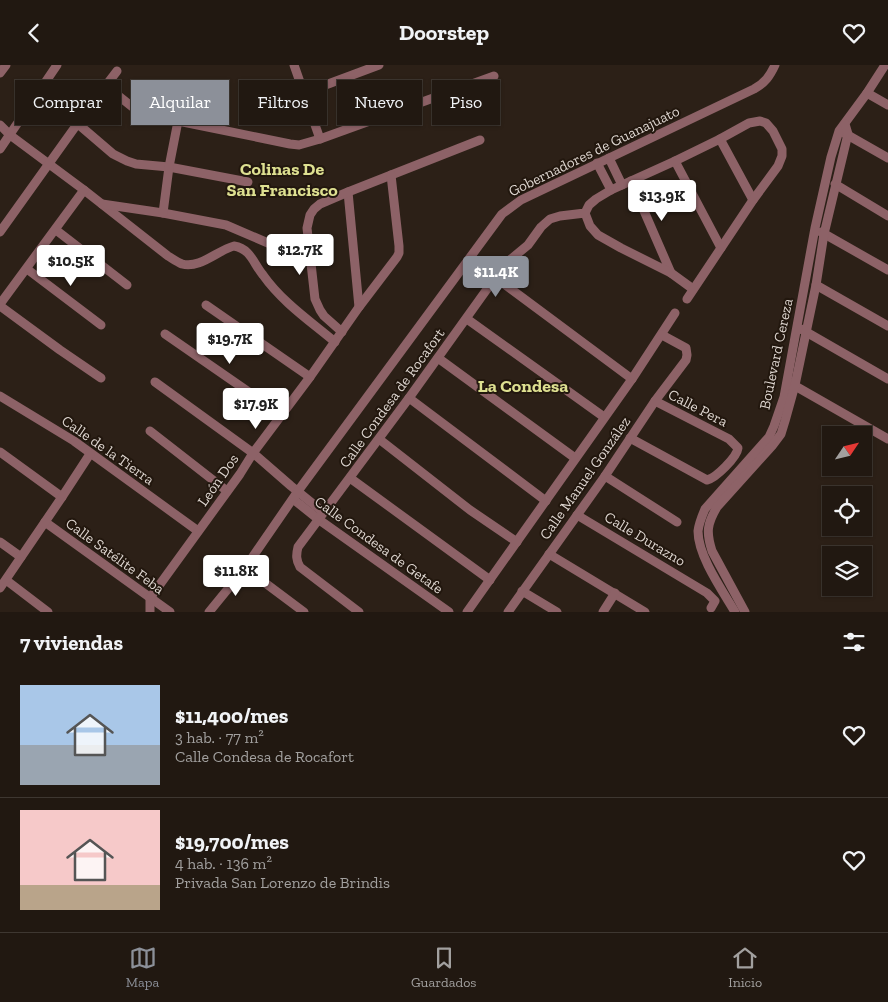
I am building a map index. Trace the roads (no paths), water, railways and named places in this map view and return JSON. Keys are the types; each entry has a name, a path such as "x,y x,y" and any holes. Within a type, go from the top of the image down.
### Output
{"street":[{"path":"0,73 6,65"},
{"path":"0,149 57,65"},
{"path":"294,65 299,80"},
{"path":"327,84 379,65"},
{"name":"Gobernadores de Guanajuato","path":"209,612 245,568 292,499 502,214 521,200 762,85 768,79 775,65"},
{"path":"885,65 844,130 888,158"},
{"path":"117,71 103,89 131,106"},
{"path":"197,125 299,145 494,75"},
{"path":"867,93 888,105"},
{"path":"686,299 693,289 721,249 753,200 778,166 782,156 782,149 770,127 763,121 749,123 675,161 611,190 589,205 585,213 590,227 598,235 671,273 693,289"},
{"path":"0,125 10,135 102,203 168,256 184,265 201,261 234,245 248,251 259,271 277,293 335,342"},
{"path":"0,232 77,125"},
{"path":"79,125 113,154 136,164 169,167 248,182"},
{"path":"163,213 177,125"},
{"path":"315,125 320,139"},
{"name":"Boulevard Cereza","path":"735,612 704,556 698,530 700,520 705,509 713,499 769,437 791,384 806,332 816,285 844,130"},
{"name":"Boulevard Cereza","path":"745,612 712,551 707,531 710,518 717,507 772,446 780,434 785,421 791,384 796,327 815,229 832,157 844,130"},
{"path":"720,139 753,200"},
{"path":"342,332 324,316 317,305 307,227 310,215 314,209 348,192 480,140"},
{"path":"609,158 622,185"},
{"path":"675,161 721,249"},
{"path":"597,163 611,190"},
{"name":"León Dos","path":"150,598 253,453 397,257 399,246 391,175"},
{"path":"631,181 671,273"},
{"path":"835,184 888,216"},
{"path":"84,190 0,305 101,378"},
{"path":"348,192 359,307"},
{"path":"102,203 226,225 310,260"},
{"path":"127,223 132,208"},
{"name":"Calle Condesa de Rocafort","path":"359,612 304,571 296,561 298,547 467,319 505,264 528,245 545,223 560,216 585,213"},
{"path":"815,229 888,270"},
{"path":"56,230 126,285"},
{"path":"248,251 254,237"},
{"path":"27,269 101,325"},
{"path":"496,278 632,379"},
{"path":"816,285 888,326"},
{"path":"206,305 310,377"},
{"path":"467,612 632,379 675,313"},
{"path":"467,319 604,417"},
{"path":"796,327 888,379"},
{"path":"165,334 282,415"},
{"name":"Calle Manuel González","path":"508,612 655,401 686,360 686,349 662,335"},
{"path":"438,358 575,458"},
{"name":"Calle Condesa de Getafe","path":"155,382 253,453 298,491 321,516"},
{"path":"791,384 888,439"},
{"name":"Calle de la Tierra","path":"0,396 67,437 198,531"},
{"path":"409,398 546,501"},
{"name":"Calle Pera","path":"630,438 702,478 709,480 737,452 736,445 727,438 655,401"},
{"path":"150,431 227,491"},
{"path":"378,439 470,510 517,542"},
{"path":"0,452 62,497"},
{"path":"48,612 3,584 90,454"},
{"path":"604,476 677,522"},
{"path":"350,478 490,580"},
{"name":"Calle Condesa de Getafe","path":"292,499 321,516 449,612"},
{"name":"Calle Durazno","path":"577,515 699,587 715,601 711,608"},
{"name":"Calle Satélite Feba","path":"45,522 170,612"},
{"path":"0,542 22,557"},
{"path":"549,554 645,612"},
{"path":"245,568 304,612"},
{"path":"522,591 557,612"},
{"path":"603,612 615,593"},
{"path":"150,598 150,612"}],"district":[{"name":"Colinas De San Francisco","path":"282,180"},
{"name":"La Condesa","path":"523,386"}]}
